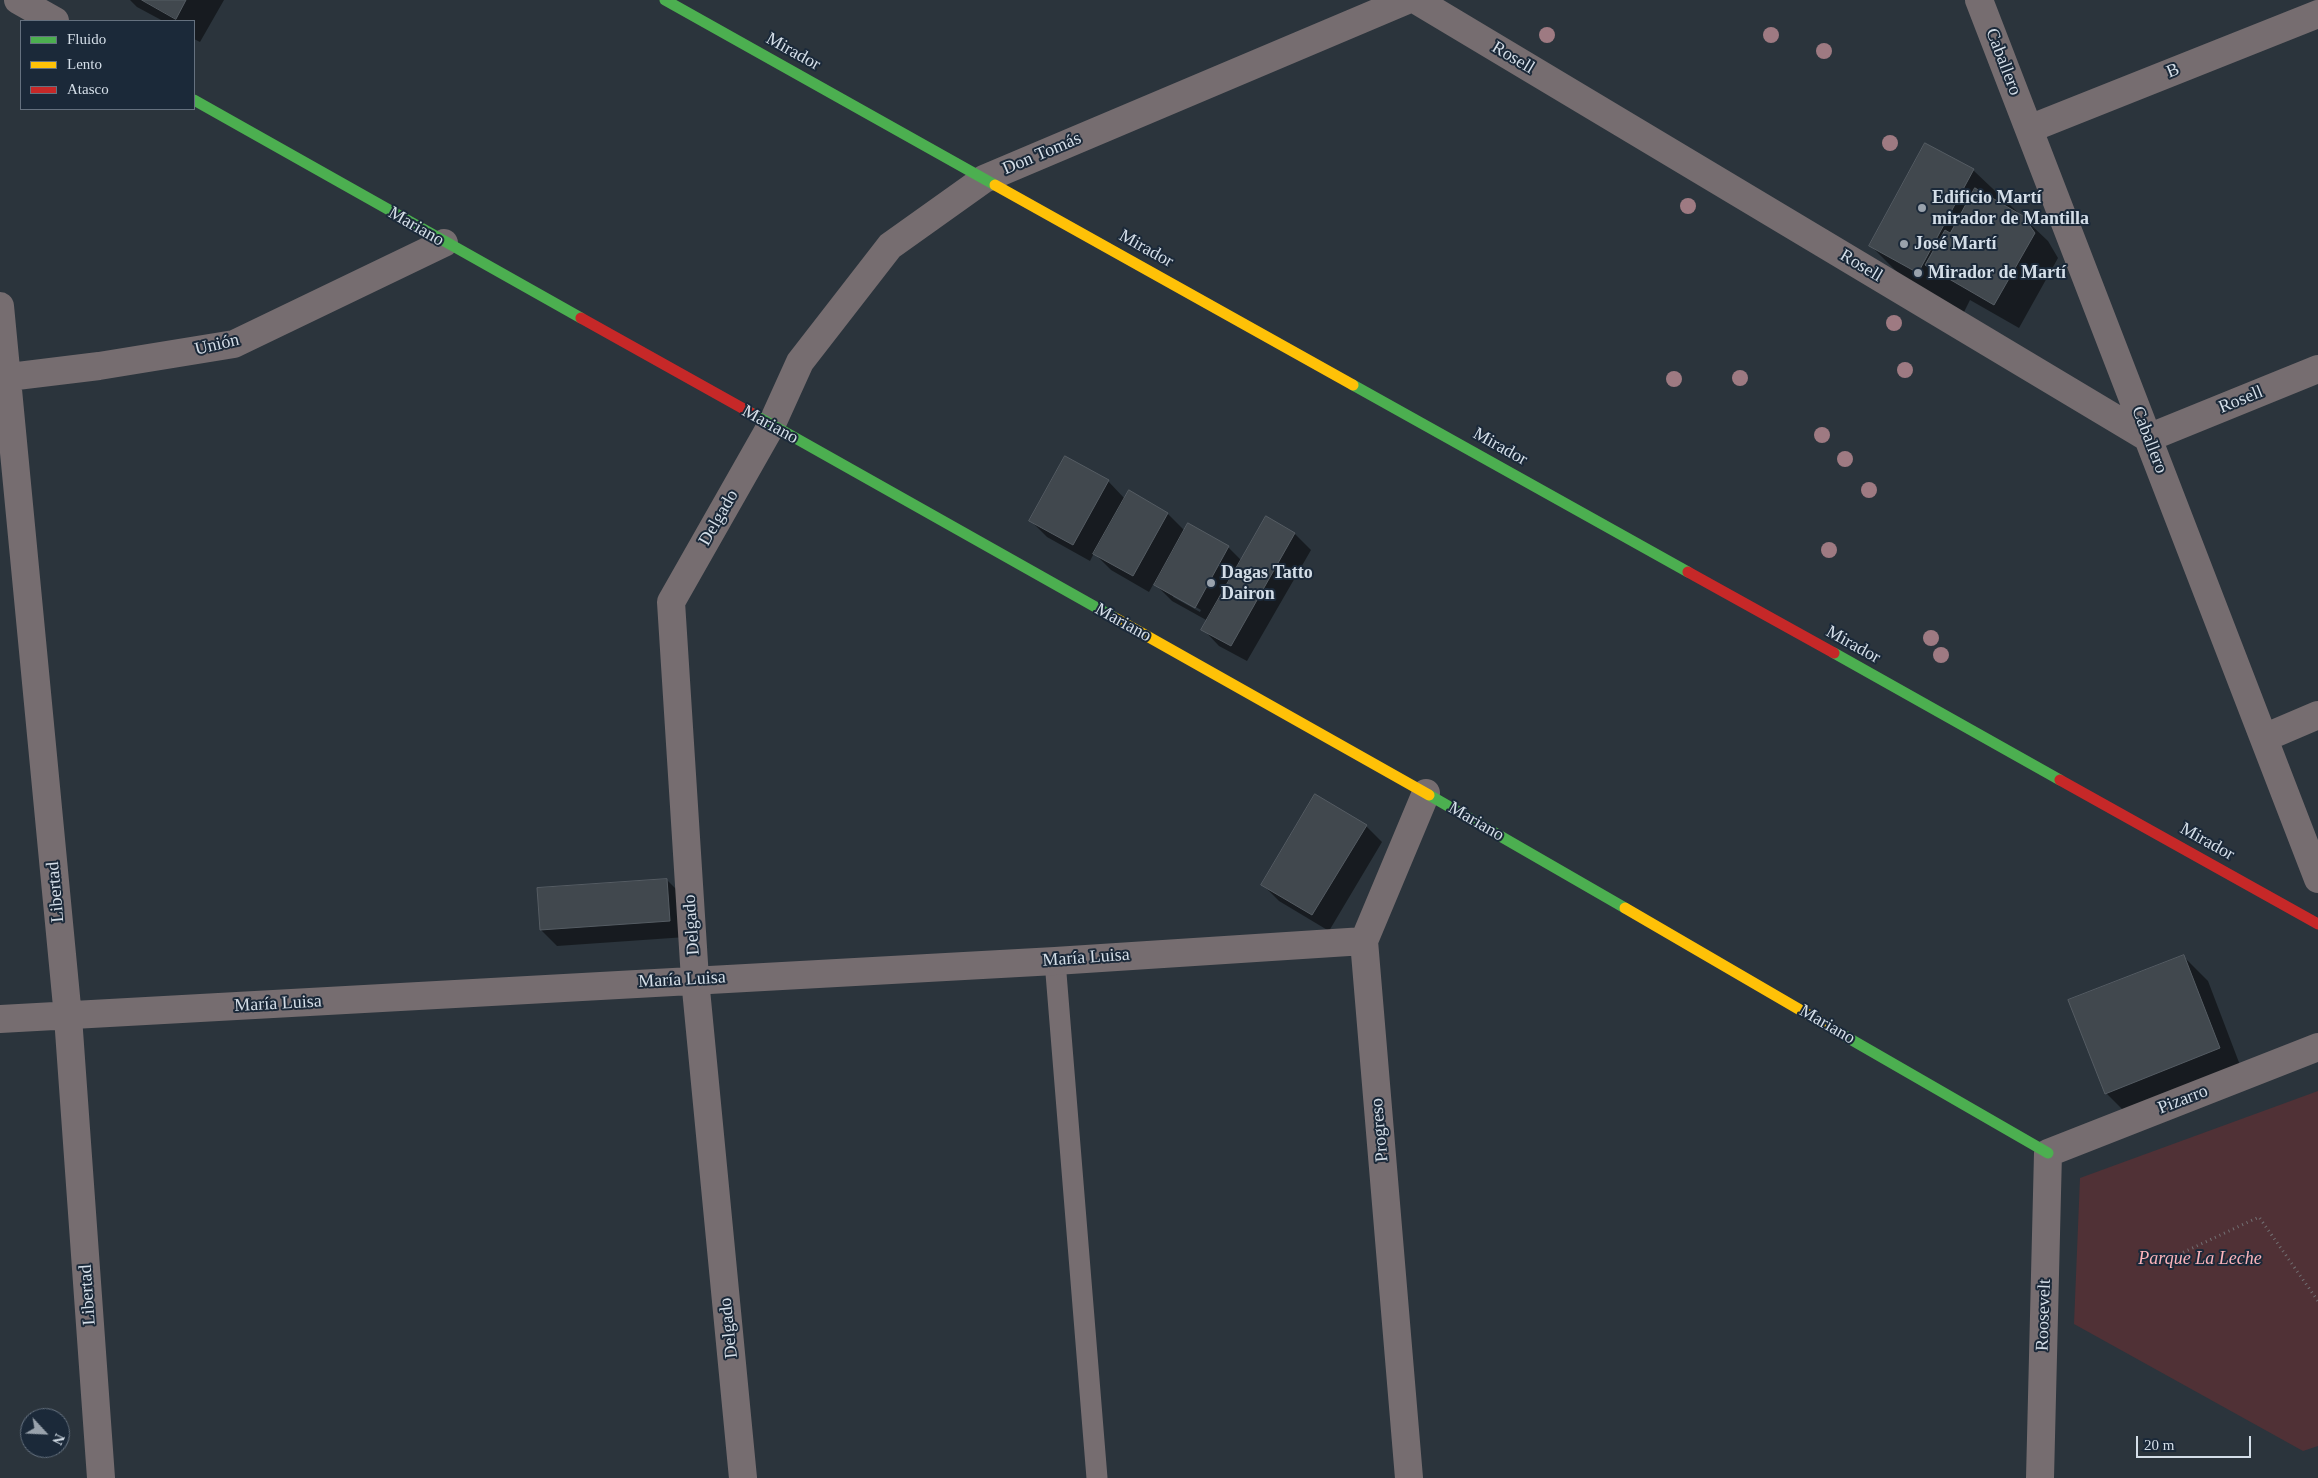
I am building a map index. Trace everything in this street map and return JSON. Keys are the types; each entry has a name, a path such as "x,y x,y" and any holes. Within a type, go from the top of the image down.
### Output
{"street":[{"path":"18,0 53,20"},
{"name":"Mirador","path":"665,0 2318,924"},
{"name":"Don Tomás","path":"771,426 800,362 890,246 984,179 1407,0"},
{"name":"Rosell","path":"1416,0 2148,438 2318,369"},
{"name":"Caballero","path":"1979,0 2318,880"},
{"name":"B","path":"2029,129 2318,14"},
{"name":"Mariano","path":"195,101 444,243 1426,793 2048,1153"},
{"name":"Unión","path":"3,378 99,366 234,344 444,243"},
{"name":"Libertad","path":"0,306 3,378 68,1017 101,1478"},
{"name":"Delgado","path":"743,1478 695,979 671,602 771,426"},
{"path":"2264,738 2318,715"},
{"name":"Progreso","path":"1409,1478 1364,941 1426,793"},
{"name":"María Luisa","path":"0,1019 68,1017 695,979 1055,961 1364,941"},
{"name":"Pizarro","path":"2048,1153 2318,1047"},
{"name":"Roosevelt","path":"2040,1478 2048,1153"}],"lane":[{"path":"1055,961 1097,1478"}],"path":[{"path":"2156,1264 2259,1217 2318,1301"}],"green space":[{"name":"Parque La Leche","path":"2318,1091 2318,1446 2303,1451 2074,1324 2080,1178"}],"building":[{"path":"142,0 186,0 176,19"},
{"name":"Edificio Martí mirador de Mantilla","path":"1925,143 1974,169 1918,273 1869,246"},
{"path":"1975,188 2023,216 2035,233 1994,305 1925,265 1945,230 1950,233"},
{"path":"1065,456 1109,480 1073,545 1029,521"},
{"path":"1129,490 1168,513 1133,576 1093,554"},
{"path":"1266,516 1295,533 1231,646 1201,630"},
{"path":"1188,523 1229,546 1195,608 1154,585"},
{"path":"1315,794 1367,825 1312,915 1261,885"},
{"path":"667,879 670,921 540,930 537,888"},
{"path":"2184,955 2220,1048 2105,1094 2068,1000"}],"traffic: fast":[{"path":"665,0 995,185"},
{"path":"195,101 581,318"},
{"path":"1353,385 1688,572"},
{"path":"751,413 1115,618"},
{"path":"1834,653 2060,780"},
{"path":"1429,795 1625,908"},
{"path":"1838,1032 2048,1153"}],"traffic: slow":[{"path":"995,185 1353,385"},
{"path":"1115,618 1429,795"},
{"path":"1625,908 1838,1032"}],"traffic: jam":[{"path":"581,318 751,413"},
{"path":"1688,572 1834,653"},
{"path":"2060,780 2318,924"}],"place":[{"name":"Edificio Martí mirador de Mantilla","path":"1922,208"},
{"name":"José Martí","path":"1904,244"},
{"name":"Mirador de Martí","path":"1918,273"},
{"name":"Dagas Tatto Dairon","path":"1211,583"}]}
